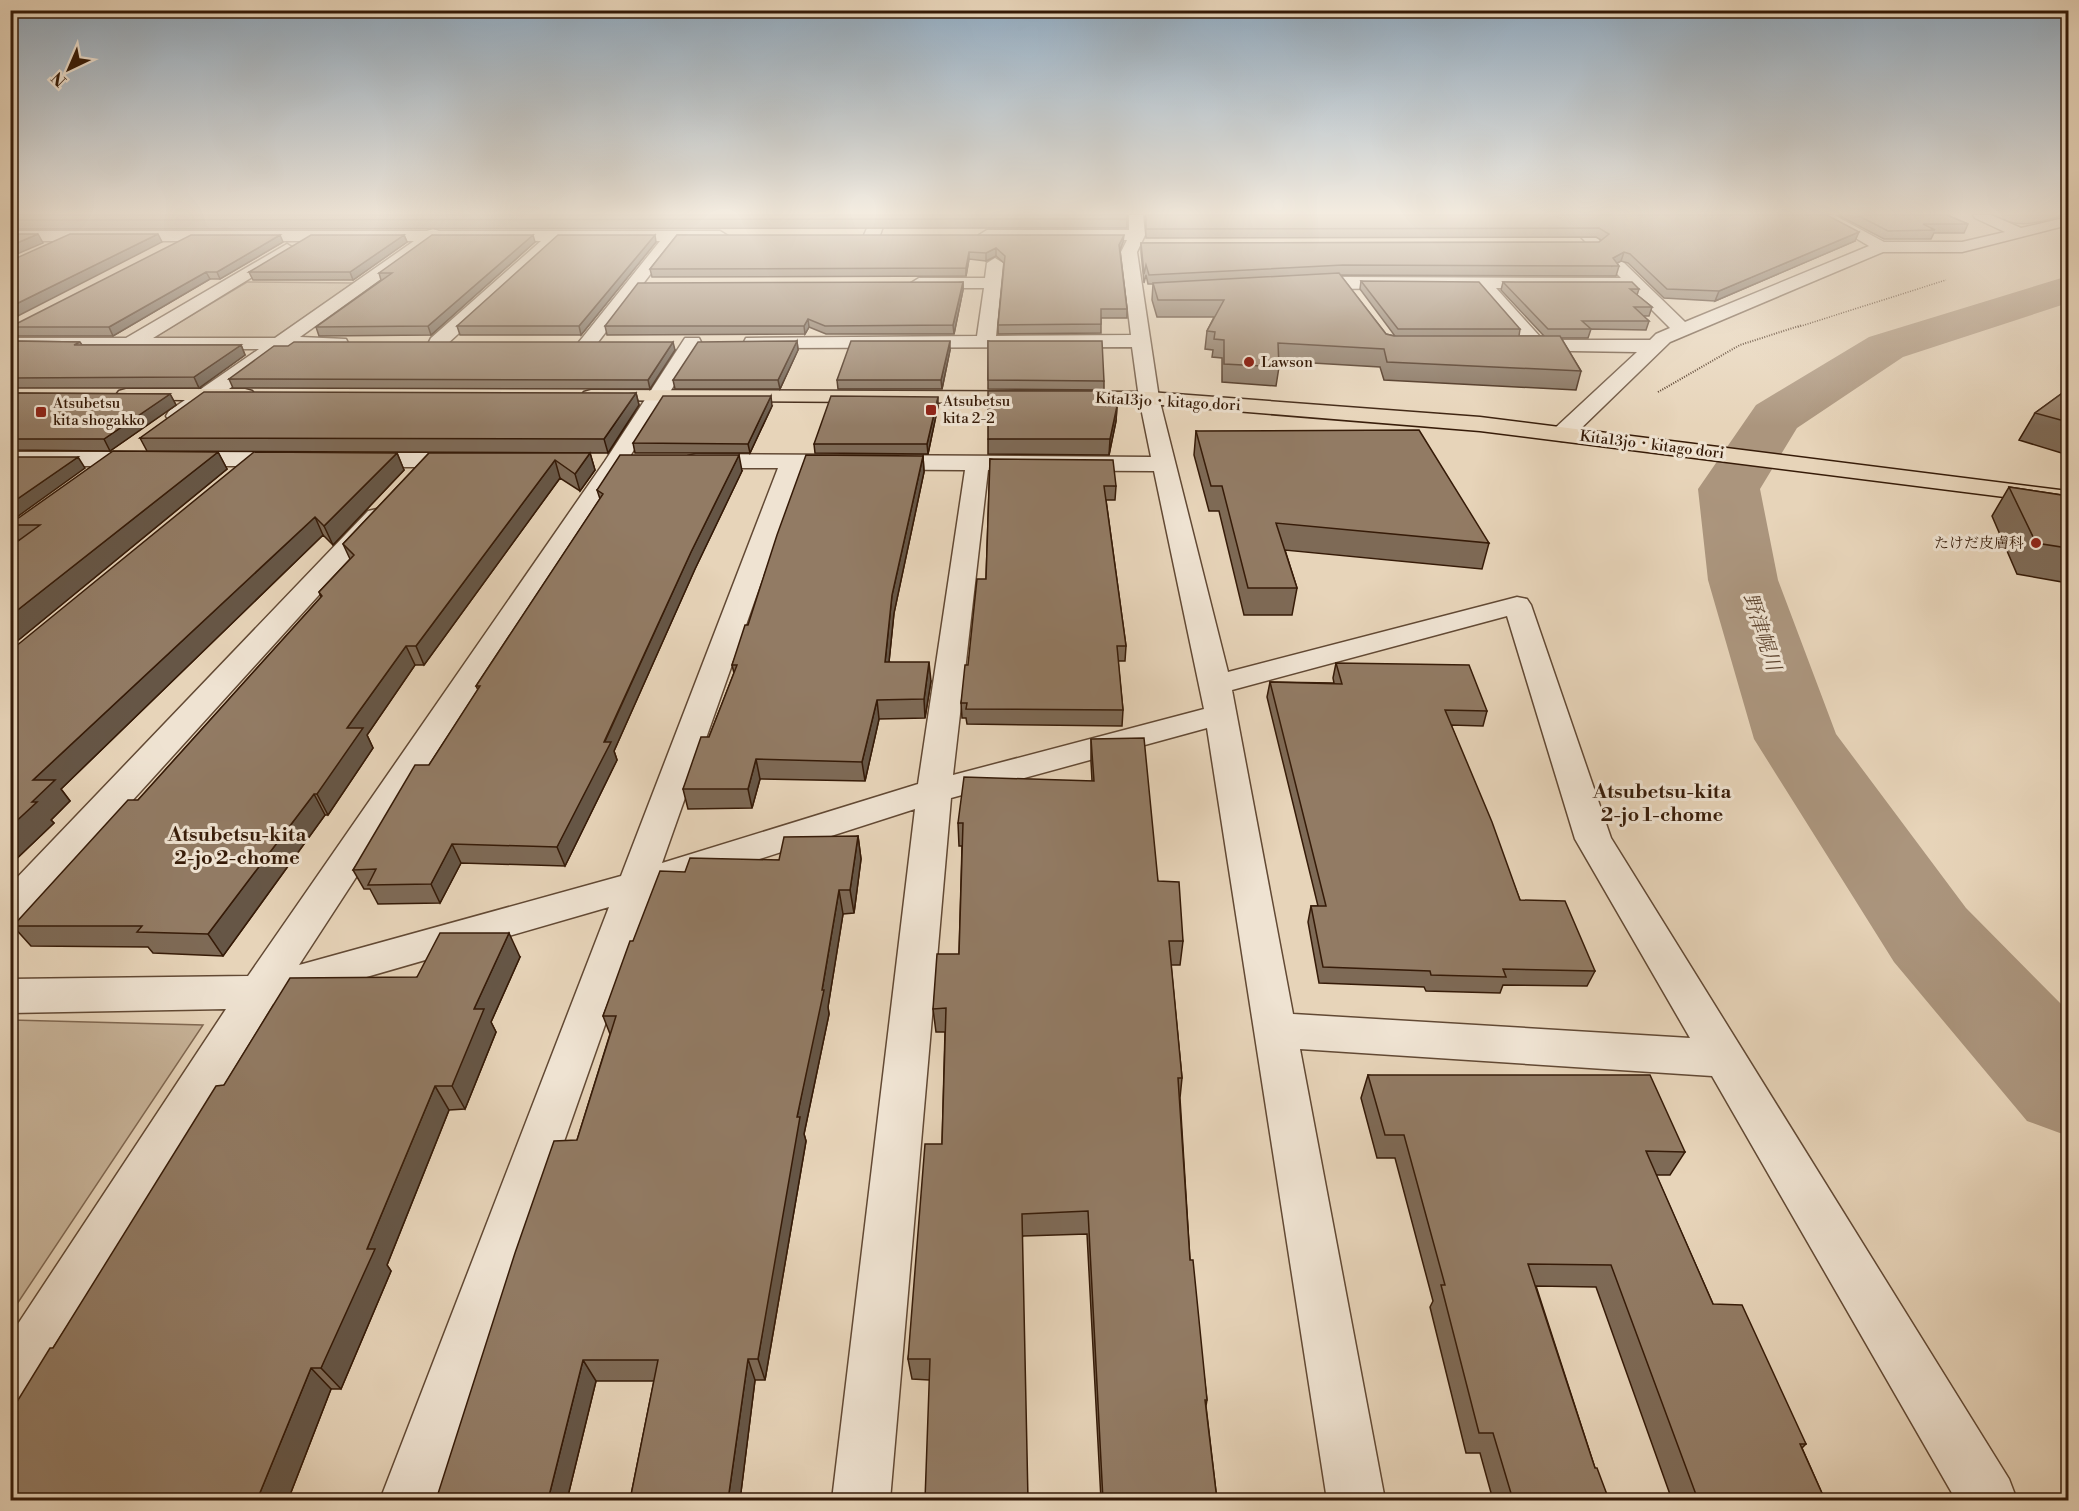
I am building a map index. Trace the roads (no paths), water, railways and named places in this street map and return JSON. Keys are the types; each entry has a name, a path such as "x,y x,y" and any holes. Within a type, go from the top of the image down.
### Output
{"main road":[{"path":"110,395 265,395"},
{"name":"Kita13jo・kitago dori","path":"574,396 1149,398 1480,424 2068,498"}],"street":[{"path":"130,344 227,286"},
{"path":"94,478 205,395 360,286"},
{"path":"438,342 500,286"},
{"path":"588,342 633,286"},
{"path":"986,341 992,286"},
{"path":"1138,286 1141,341 1149,398 1219,699 1356,1500"},
{"path":"1345,286 1356,300"},
{"path":"1485,286 1538,346"},
{"path":"1638,286 1682,330"},
{"path":"1562,434 1663,338 1789,286"},
{"path":"739,342 1141,341"},
{"path":"415,343 461,342"},
{"path":"565,342 611,342"},
{"path":"10,1385 259,992 616,461 692,342"},
{"path":"10,344 358,343"},
{"path":"1504,346 1655,346"},
{"path":"10,459 315,459"},
{"path":"230,482 257,459"},
{"path":"338,459 488,460"},
{"path":"10,910 429,460"},
{"path":"675,461 1164,464"},
{"path":"409,1500 792,462"},
{"path":"861,1500 934,791 977,463"},
{"path":"10,996 259,992 637,885 1517,604 1593,839 1988,1500"},
{"path":"1276,1030 1725,1059"}],"waterway":[{"name":"野津幌川","path":"2068,289 1886,347 1776,417 1729,489 1743,580 1796,739 1930,935 2068,1086"}],"place":[{"name":"Lawson","path":"1249,362"},
{"name":"Atsubetsu kita 2-2","path":"931,410"},
{"name":"Atsubetsu kita shogakko","path":"41,412"},
{"name":"たけだ皮膚科","path":"2036,543"}],"district":[{"name":"Atsubetsu-kita 2-jo 1-chome","path":"1662,804"},
{"name":"Atsubetsu-kita 2-jo 2-chome","path":"237,846"}]}
